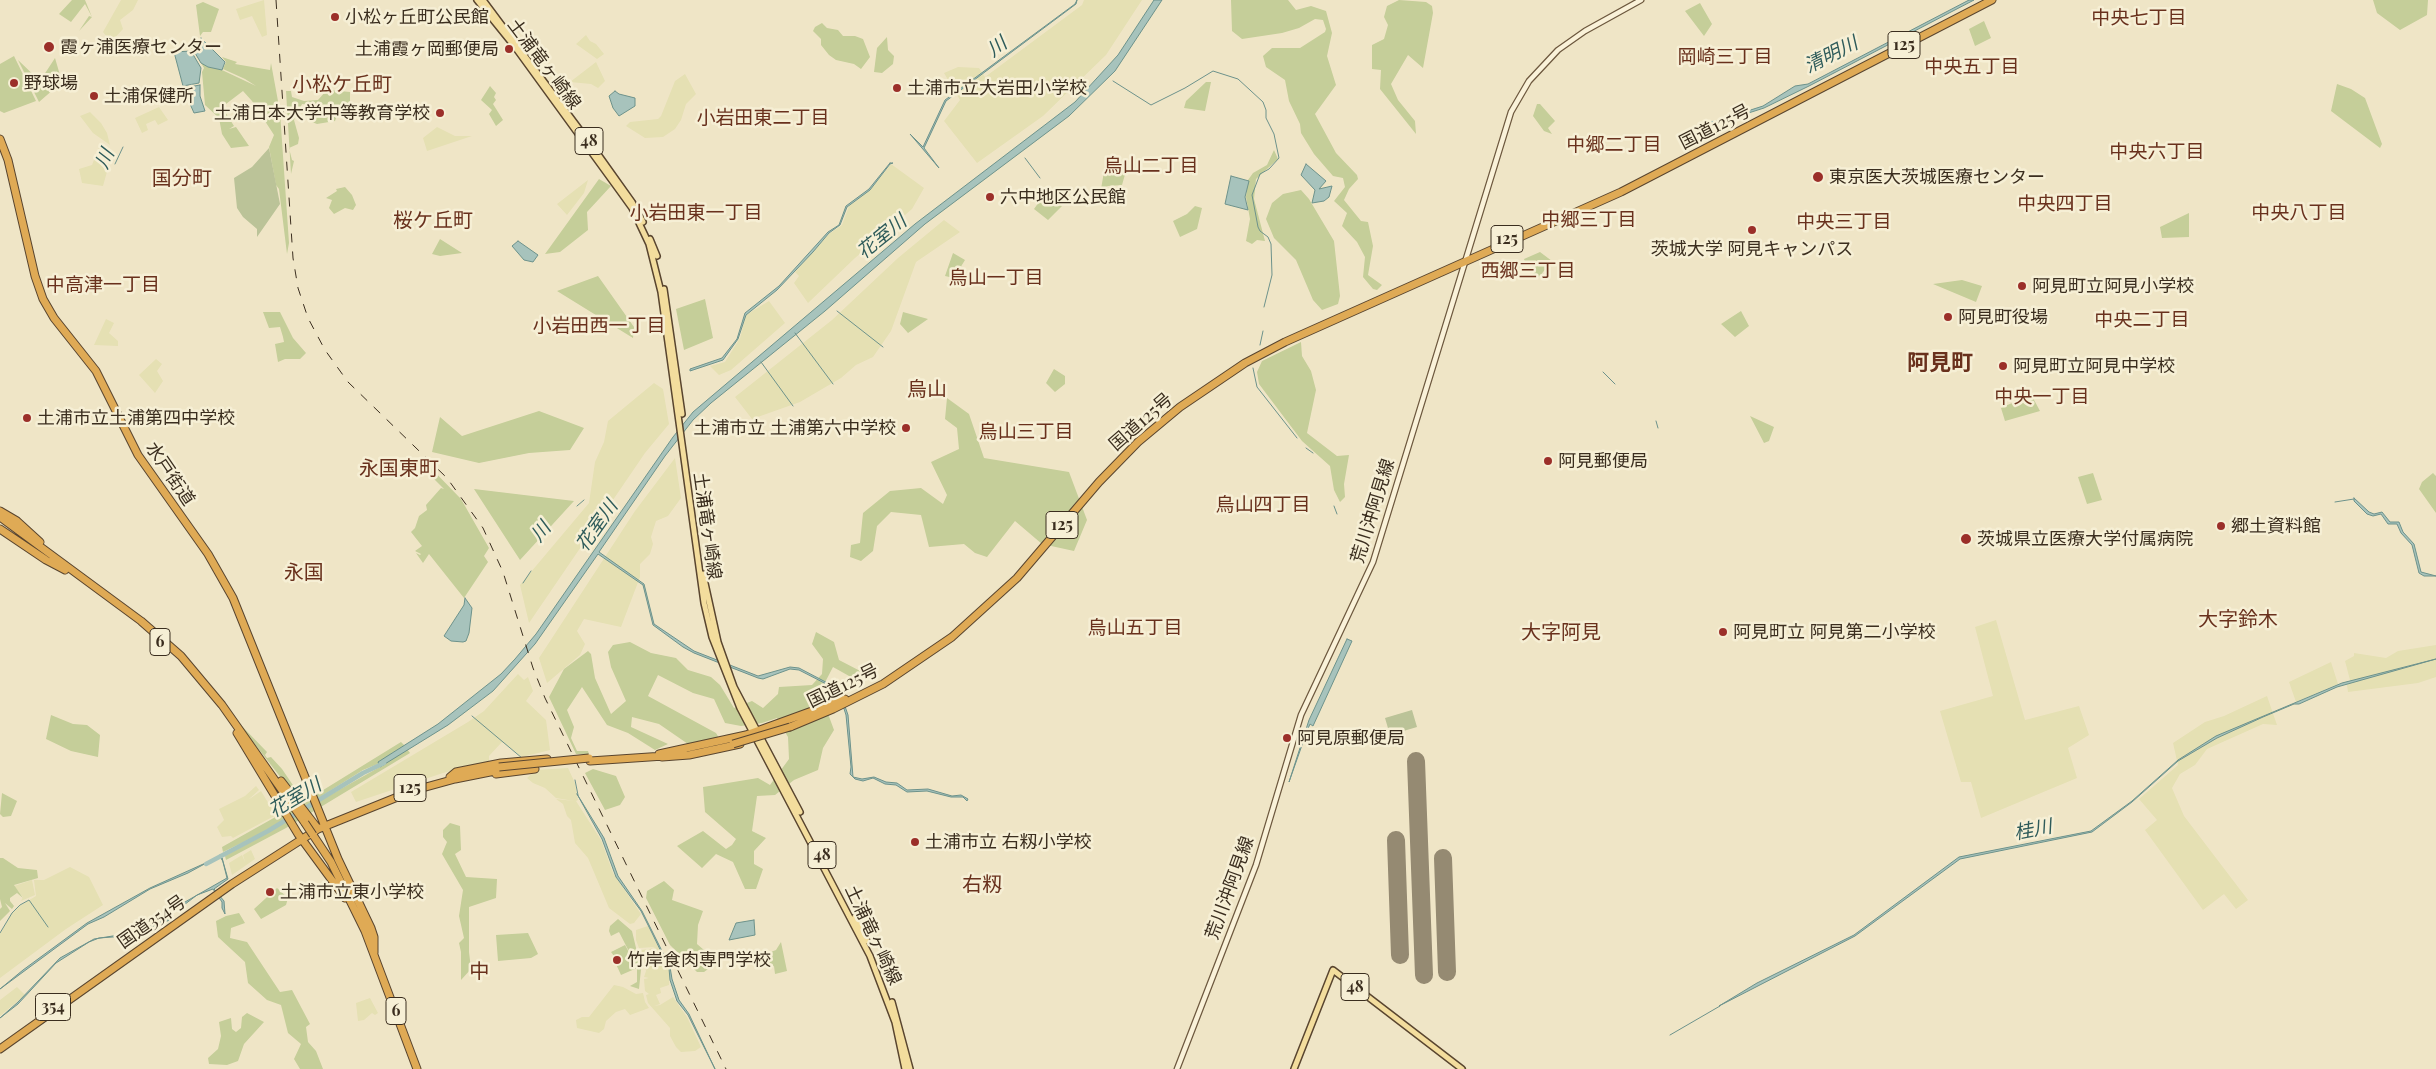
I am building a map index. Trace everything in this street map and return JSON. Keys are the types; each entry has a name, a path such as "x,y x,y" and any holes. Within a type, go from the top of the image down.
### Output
{"highway":[{"name":"国道125号","path":"1464,261 1656,171 1984,0"},
{"name":"国道125号","path":"324,823 450,778 500,768 590,759 660,755 732,742 789,725 854,698 918,658 981,609 1023,566 1118,457 1153,424 1189,395 1221,373 1270,346 1620,192 1992,0"},
{"name":"水戸街道","path":"0,139 8,160 35,276 43,300 56,320 96,371 138,455 208,554 230,591 245,624 341,866 374,937 374,953"},
{"path":"0,511 17,521 68,569"},
{"name":"6","path":"0,517 172,653 205,690 289,809 314,831 346,892 374,953 417,1069"},
{"name":"6","path":"0,522 142,621 181,656 236,724 289,809"},
{"path":"0,529 46,560 68,569"},
{"path":"660,755 689,755 757,736 854,698"},
{"path":"236,724 310,818 314,831"},
{"path":"535,769 458,782 450,778 456,772 501,762 547,758"},
{"path":"289,809 298,834 358,917"},
{"name":"国道354号","path":"0,1045 298,834 314,831 324,823"},
{"name":"国道354号","path":"0,1049 232,884 298,834"}],"main road":[{"name":"土浦竜ヶ崎線","path":"477,0 561,110 619,190 639,222 658,271 704,576 716,636 734,687 757,736 870,956 894,1022 905,1069"},
{"name":"土浦竜ヶ崎線","path":"483,0 598,153 639,213 653,246 660,270 681,421"},
{"name":"荒川沖阿見線","path":"1177,1069 1256,865 1298,725 1369,571 1507,123 1524,89 1541,66 1567,43 1633,2 1641,0"},
{"name":"土浦竜ヶ崎線","path":"757,736 864,934 898,1021 910,1069"},
{"name":"48","path":"1294,1069 1333,970 1462,1069"}],"shaded area":[{"path":"121,0 138,0 133,10 120,20 123,29 111,42 103,32"},
{"path":"264,0 267,35 262,37 252,16 240,20 236,9"},
{"path":"1084,0 1142,0 1106,55 1043,116 977,163 944,121 960,100 944,73 958,67 979,68 985,77 1082,5"},
{"path":"586,35 604,54 597,59 576,44"},
{"path":"596,62 605,81 598,88 591,84 570,82"},
{"path":"685,74 696,94 686,104 681,120 675,129 663,137 645,138 626,126 630,122 658,119 661,116 675,81"},
{"path":"159,107 168,120 158,125 155,120 146,124 148,130 142,133 135,118"},
{"path":"90,112 101,123 107,133 110,145 93,133 80,116"},
{"path":"437,127 455,136 472,136 427,151 423,138"},
{"path":"101,142 109,148 104,158 110,161 103,186 82,183 79,169 92,165"},
{"path":"891,164 924,188 912,209 855,258 808,303 794,283 799,276 795,272 829,234 842,225 849,206 870,190"},
{"path":"588,180 584,193 567,215 557,204"},
{"path":"944,220 960,232 916,262 891,331 873,357 856,365 841,378 800,402 752,419 735,397 832,320 898,258"},
{"path":"769,301 785,323 731,370 719,375 710,366 725,362 740,338 746,315"},
{"path":"106,319 114,323 109,333 118,341 118,346 94,345"},
{"path":"156,359 162,364 157,371 163,381 155,393 139,375"},
{"path":"654,383 663,389 669,424 645,453 529,623 520,585 589,503 595,462 604,442 608,421"},
{"path":"675,458 681,498 668,516 656,521 651,537 653,544 650,554 640,564 640,577 621,627 584,619 577,631 585,644 580,655 547,683 539,658 635,511"},
{"path":"1996,620 2025,720 2079,706 2089,735 2068,748 2077,778 1981,818 1971,782 1961,782 1940,711 1993,696 1975,627"},
{"path":"2436,645 2436,677 2418,683 2348,692 2347,685 2350,680 2345,661 2354,656 2354,653 2386,658 2398,651"},
{"path":"2331,662 2338,684 2296,702 2289,682"},
{"path":"518,674 524,680 528,677 533,691 526,701 546,720 550,750 522,757 502,742 489,756 489,762 443,773 356,802 351,792 484,711"},
{"path":"2267,696 2277,725 2263,724 2207,749 2195,765 2180,774 2172,788 2184,816 2248,900 2236,909 2224,894 2203,910 2145,830 2157,820 2139,799 2178,765 2173,743 2205,722 2224,716"},
{"path":"568,768 575,783 578,800 576,801 601,840 613,873 641,914 634,923 630,924 609,908 588,858 575,843 571,820 567,816 563,804 556,799 574,801 556,798 545,788 527,778 536,770"},
{"path":"256,786 259,790 248,800 261,791 272,809 278,814 233,838 231,836 222,837 217,827 224,820 219,809 245,796"},
{"path":"251,850 255,859 232,875 229,863 242,855 245,862 243,855"},
{"path":"70,867 89,877 103,905 66,929 0,978 0,934 12,913 36,896 34,880 44,880"},
{"path":"32,880 35,895 21,901 23,897 14,886"},
{"path":"648,926 670,971 669,985 660,988 661,993 656,995 660,1004 654,1006 660,1005 673,997 687,1017 701,1047 695,1051 681,1052 676,1047 670,1036 670,1028 648,1003 646,995 649,994 645,991 644,979 649,978 644,977 646,971 641,950 655,947 639,948 636,940 636,930"},
{"path":"614,985 623,987 636,994 643,993 649,1008 630,1015 625,1009 616,1012 606,1021 604,1029 599,1033 577,1028 576,1020 582,1017 589,1017"},
{"path":"17,987 25,995 0,1016 0,1000"},
{"path":"370,998 378,1013 375,1015 372,1013 364,1020 358,1021 356,1003"}],"green space":[{"path":"72,0 85,0 92,17 85,4 71,22 59,14"},
{"path":"1231,0 1288,0 1296,10 1311,6 1326,11 1332,33 1327,56 1336,85 1315,114 1336,153 1357,175 1358,179 1349,189 1344,200 1361,221 1368,222 1373,246 1368,275 1382,285 1377,290 1373,289 1363,277 1365,257 1357,242 1342,226 1347,213 1334,201 1345,187 1343,178 1333,176 1314,154 1301,133 1300,124 1289,101 1285,80 1266,67 1263,56 1272,48 1300,48 1325,32 1323,20 1315,19 1299,28 1282,33 1242,39 1232,31"},
{"path":"1399,0 1426,2 1432,6 1433,13 1423,68 1408,55 1391,84 1398,100 1415,121 1416,134 1380,89 1381,70 1372,69 1372,45 1384,39 1388,25 1384,17 1387,6"},
{"path":"2373,0 2428,0 2427,15 2400,30 2377,13"},
{"path":"203,2 219,9 211,32 203,32 200,36 196,5"},
{"path":"1700,3 1712,24 1704,36 1685,11"},
{"path":"89,16 92,17 79,31"},
{"path":"1984,21 1991,38 1975,46 1969,29"},
{"path":"822,23 827,28 838,30 843,36 855,36 863,39 870,57 861,69 854,64 836,60 829,55 821,45 821,39 813,31 815,27"},
{"path":"887,37 888,50 894,56 893,64 882,73 874,72 877,48"},
{"name":"野球場","path":"14,56 36,101 4,113 0,111 0,64"},
{"path":"222,57 237,62 235,64 270,70 271,63 280,112 289,243 287,254 279,189 276,185 269,147 274,135 252,101 243,91 222,107 234,126 229,129 236,127 249,146 231,148 222,134 219,118 205,105 202,72 204,68 201,63 208,67 222,70 256,86 223,69 226,62"},
{"path":"55,58 62,82 39,102 18,60 40,81"},
{"path":"1206,82 1211,82 1205,111 1184,108 1186,101"},
{"path":"2337,84 2351,89 2365,98 2382,144 2380,148 2331,111"},
{"path":"490,86 496,93 494,97 496,100 493,104 503,120 496,126 489,114 492,110 481,100"},
{"path":"330,90 350,92 350,103 340,108 335,121 317,124 312,122 312,105 302,104 294,120 299,138 298,144 289,148 286,91 291,91 292,97 304,101 318,100 325,92"},
{"path":"1537,104 1540,104 1555,121 1548,128 1552,134 1544,131 1533,116"},
{"path":"269,148 280,204 257,237 257,229 243,217 237,208 234,178 252,167"},
{"path":"290,150 292,160 294,161 291,174"},
{"path":"1274,150 1278,159 1256,179 1254,199 1265,241 1257,240 1252,244 1246,241 1250,219 1246,197 1248,180 1253,173 1267,165"},
{"path":"1105,166 1126,171 1122,185 1108,186 1101,189"},
{"path":"599,179 611,186 587,212 588,230 560,252 545,254"},
{"path":"345,187 352,195 356,205 353,210 345,208 334,214 329,208 332,200 326,198 337,191 336,189"},
{"path":"1301,190 1309,199 1334,241 1340,296 1338,304 1322,310 1313,300 1296,260 1274,238 1266,219 1272,203 1283,194"},
{"path":"1046,192 1062,206 1048,220 1034,209"},
{"path":"1195,206 1202,208 1197,229 1180,237 1173,221 1187,214"},
{"path":"2189,213 2189,237 2162,238 2160,227"},
{"path":"440,239 462,253 440,256 432,254"},
{"path":"1540,252 1552,261 1539,277 1528,270 1524,259"},
{"path":"953,253 965,260 954,278 945,276"},
{"path":"598,276 634,327 633,338 557,291"},
{"path":"1962,280 1982,286 1976,302 1933,284"},
{"path":"705,299 713,338 684,350 676,309"},
{"path":"1741,311 1749,326 1735,337 1721,324"},
{"path":"263,312 280,312 293,338 306,353 300,359 285,359 278,362 275,344 284,342 280,327 269,328"},
{"path":"903,312 928,319 908,333 900,324"},
{"path":"1301,342 1302,356 1311,371 1316,390 1307,433 1337,456 1349,455 1344,484 1345,497 1340,502 1334,490 1330,466 1302,441 1259,384 1257,372 1262,361"},
{"path":"1054,369 1065,376 1065,384 1055,392 1046,383"},
{"path":"2025,397 2027,400 2033,398 2040,411 2005,421 2001,408"},
{"path":"947,398 969,414 984,458 1069,472 1087,520 1074,551 1042,544 1015,521 987,557 975,553 964,544 929,547 921,515 891,512 877,526 873,551 861,561 850,557 851,545 860,543 863,513 890,491 921,488 943,504 947,495 931,462 959,449 957,428 945,419"},
{"path":"539,411 584,428 570,450 529,453 479,463 432,452 440,417 462,436"},
{"path":"1750,416 1774,427 1769,441 1764,443"},
{"path":"428,465 461,499 489,548 484,556 488,562 464,598 429,554 423,563 416,553 421,554 415,551 422,546 411,532 415,528 419,516 427,510 426,505 441,488 444,489 428,473 430,472 424,470"},
{"path":"2093,473 2102,500 2087,504 2078,477"},
{"path":"2433,473 2436,476 2436,513 2419,489 2422,482"},
{"path":"474,489 574,501 520,560"},
{"path":"816,632 834,642 839,660 866,674 858,681 833,667 820,692 834,730 823,748 818,770 794,780 775,795 757,796 752,831 766,838 754,851 754,864 763,869 756,889 745,889 733,862 716,854 702,868 677,846 703,831 726,849 732,845 736,839 705,812 703,787 758,778 770,785 789,759 788,737 777,718 762,723 741,726 725,723 714,699 693,693 658,675 648,696 716,733 719,738 688,744 659,724 632,717 631,727 668,744 655,750 628,733 607,725 582,687 567,710 574,727 571,738 577,751 588,751 589,754 576,754 549,697 564,669 588,651 591,654 595,678 611,714 626,701 611,667 608,652 613,645 630,642 651,653 676,658 688,670 711,677 720,685 734,708 752,701 763,708 778,694 779,687 812,685 822,674 823,659 812,644"},
{"path":"1412,710 1417,727 1390,735 1385,718"},
{"path":"51,715 73,724 87,725 100,735 98,757 71,751 46,739"},
{"path":"236,720 267,752 265,755 267,758 271,757 282,769 301,797 299,801"},
{"path":"401,742 405,746 392,753 385,761 363,770 266,831 223,852 222,847 320,792"},
{"path":"407,749 410,753 286,828 226,860 225,856 385,764 396,756 396,753"},
{"path":"593,769 616,776 625,797 620,805 605,810 585,773"},
{"path":"2,793 17,801 11,816 3,817 0,814"},
{"path":"450,823 460,826 461,850 455,854 466,877 497,879 496,898 469,907 471,969 461,980 461,952 459,943 464,938 459,916 463,890 442,854 447,842 443,837 443,830"},
{"path":"0,858 18,868 37,870 38,878 14,885 23,898 17,893 10,898 14,906 12,909 5,903 10,911 0,921 0,909 2,907 0,899"},
{"path":"664,881 674,890 672,900 703,911 698,925 697,944 718,962 704,972 697,972 670,945 646,898 647,891"},
{"path":"277,888 288,898 286,905 261,919 254,909"},
{"path":"239,913 245,923 231,928 230,938 247,942 280,992 292,990 310,1024 306,1027 308,1042 316,1051 323,1069 300,1069 294,1059 301,1044 288,1033 281,1005 267,1000 248,983 245,962 218,937 216,921"},
{"path":"618,919 632,931 641,969 639,989 630,986 637,982 637,968 621,975 615,962 617,960 611,952 625,945 637,967 619,932 611,936 609,931 610,926"},
{"path":"528,933 538,954 531,958 498,961 496,935"},
{"path":"781,942 787,971 775,974 774,966 770,967 768,953 776,950"},
{"path":"247,1013 264,1022 244,1044 238,1061 227,1065 209,1064 208,1058 218,1049 221,1036 219,1022 231,1018 232,1029 236,1032 241,1028 242,1017"}],"water":[{"path":"1077,0 1076,4 946,101 924,148 939,168 910,134 923,147 945,100 1075,4"},
{"path":"1154,0 1162,0 1115,71 1069,116 925,224 825,311 711,403 693,420 665,456 599,552 644,584 654,624 694,651 758,676 790,667 799,668 839,689 848,715 853,777 850,774 846,715 838,690 799,670 790,669 763,679 758,678 683,647 653,625 643,585 598,554 535,644 493,691 448,725 380,767 378,762 438,724 501,674 515,659 536,634 673,437 693,412 915,224 1075,102 1118,55"},
{"path":"1969,0 1974,0 1764,108 1708,126 1707,124 1763,106 1795,86 1808,84"},
{"path":"201,38 225,62 222,70 208,67 201,63 192,48"},
{"path":"191,51 201,68 199,83 183,86 174,52"},
{"path":"200,85 200,96 205,111 194,113 183,88"},
{"path":"615,91 619,94 635,98 635,106 619,116 613,108 609,96"},
{"path":"890,163 893,163 890,164 870,190 847,207 840,225 829,233 777,290 746,315 738,339 723,360 690,371 690,369 722,358 737,339 745,313 779,286 828,232 839,225 846,206 869,189"},
{"path":"1306,164 1326,181 1319,189 1332,186 1329,197 1324,201 1312,203 1315,190 1301,175"},
{"path":"1231,176 1249,181 1245,197 1248,210 1225,204"},
{"path":"518,241 538,255 533,262 524,260 512,246"},
{"path":"2354,498 2369,512 2374,514 2382,512 2390,522 2399,522 2403,532 2414,544 2421,572 2436,576 2424,576 2419,573 2412,545 2401,533 2397,524 2388,524 2381,514 2373,516 2367,514 2354,501"},
{"path":"465,598 472,608 469,633 466,641 451,641 444,636 464,605"},
{"path":"1347,639 1352,641 1313,726 1310,724 1289,782 1309,720"},
{"path":"2436,659 2337,687 2217,738 2178,761 2132,802 2092,832 1960,859 1855,936 1719,1006 1757,983 1854,935 1959,857 2091,831 2132,801 2178,760 2216,736 2342,683"},
{"path":"853,777 862,779 874,777 886,782 897,783 907,790 928,789 952,796 961,795 968,799 967,801 963,797 951,797 927,791 907,792 896,785 885,784 873,778 863,781"},
{"path":"577,794 604,838 618,876 642,911 670,967 679,1000 689,1014 715,1069 688,1015 677,1001 670,980 669,968 641,911 616,877 602,839"},
{"path":"222,858 228,879 214,889 224,901 225,914 222,902 213,889 198,895 227,878"},
{"path":"210,861 188,873 150,889 104,917 88,924 0,989 87,923 150,888"},
{"path":"196,896 180,908 171,911 170,920 126,936 101,938 125,934 169,919 171,910"},
{"path":"754,920 755,935 729,940 736,923"},
{"path":"98,938 56,963 18,1004 0,1018 60,958 94,939"}],"waterway":[{"path":"1113,81 1151,105 1213,71 1238,79 1263,102 1266,118 1274,134 1279,158 1269,169 1260,174 1252,195 1258,227 1268,237 1271,244 1272,275 1264,307"},
{"name":"清明川","path":"1700,128 1713,123"},
{"name":"川","path":"115,164 123,147"},
{"path":"1025,158 1040,178"},
{"path":"837,311 883,347"},
{"path":"1260,345 1263,331"},
{"path":"795,333 833,384"},
{"path":"761,362 793,406"},
{"path":"1253,368 1257,387 1297,438"},
{"path":"1603,372 1615,384"},
{"path":"1656,421 1658,428"},
{"path":"1306,448 1313,453"},
{"path":"2335,502 2354,499"},
{"name":"川","path":"577,506 584,500"},
{"path":"1334,506 1337,514"},
{"name":"川","path":"523,583 531,571"},
{"path":"472,716 522,758"},
{"name":"花室川","path":"206,864 268,831 363,773 384,763"},
{"path":"575,780 578,795"},
{"name":"花室川","path":"220,855 222,860"},
{"path":"0,933 12,913 29,900 48,927"},
{"path":"43,1023 69,1005"},
{"name":"桂川","path":"1670,1035 1720,1006"}],"runway":[{"path":"1416,761 1424,975"},
{"path":"1396,840 1400,955"},
{"path":"1443,858 1447,972"}],"railway":[{"path":"276,0 293,258 298,288 308,318 325,350 348,382 447,478 483,528 503,572 533,668 545,698 726,1069"}],"place":[{"name":"小松ヶ丘町公民館","path":"335,17"},
{"name":"霞ヶ浦医療センター","path":"49,47"},
{"name":"土浦霞ヶ岡郵便局","path":"509,49"},
{"name":"野球場","path":"14,83"},
{"name":"土浦市立大岩田小学校","path":"897,88"},
{"name":"土浦保健所","path":"94,96"},
{"name":"土浦日本大学中等教育学校","path":"440,113"},
{"name":"東京医大茨城医療センター","path":"1818,177"},
{"name":"六中地区公民館","path":"990,197"},
{"name":"茨城大学 阿見キャンパス","path":"1752,230"},
{"name":"阿見町立阿見小学校","path":"2022,286"},
{"name":"阿見町役場","path":"1948,317"},
{"name":"阿見町立阿見中学校","path":"2003,366"},
{"name":"土浦市立土浦第四中学校","path":"27,418"},
{"name":"土浦市立 土浦第六中学校","path":"906,428"},
{"name":"阿見郵便局","path":"1548,461"},
{"name":"郷土資料館","path":"2221,526"},
{"name":"茨城県立医療大学付属病院","path":"1966,539"},
{"name":"阿見町立 阿見第二小学校","path":"1723,632"},
{"name":"阿見原郵便局","path":"1287,738"},
{"name":"土浦市立 右籾小学校","path":"915,842"},
{"name":"土浦市立東小学校","path":"270,892"},
{"name":"竹岸食肉専門学校","path":"617,960"}],"district":[{"name":"中央七丁目","path":"2139,18"},
{"name":"岡崎三丁目","path":"1725,57"},
{"name":"中央五丁目","path":"1972,67"},
{"name":"小松ケ丘町","path":"342,85"},
{"name":"小岩田東二丁目","path":"763,118"},
{"name":"中郷二丁目","path":"1614,145"},
{"name":"中央六丁目","path":"2157,152"},
{"name":"烏山二丁目","path":"1151,166"},
{"name":"国分町","path":"182,179"},
{"name":"中央四丁目","path":"2065,204"},
{"name":"小岩田東一丁目","path":"696,213"},
{"name":"中央八丁目","path":"2299,213"},
{"name":"中郷三丁目","path":"1589,220"},
{"name":"桜ケ丘町","path":"433,221"},
{"name":"中央三丁目","path":"1844,222"},
{"name":"西郷三丁目","path":"1528,271"},
{"name":"烏山一丁目","path":"996,278"},
{"name":"中高津一丁目","path":"103,285"},
{"name":"中央二丁目","path":"2142,320"},
{"name":"小岩田西一丁目","path":"599,326"},
{"name":"阿見町","path":"1940,363"},
{"name":"烏山","path":"927,390"},
{"name":"中央一丁目","path":"2042,397"},
{"name":"烏山三丁目","path":"1026,432"},
{"name":"永国東町","path":"399,469"},
{"name":"烏山四丁目","path":"1263,505"},
{"name":"永国","path":"304,573"},
{"name":"大字鈴木","path":"2238,620"},
{"name":"烏山五丁目","path":"1135,628"},
{"name":"大字阿見","path":"1561,633"},
{"name":"右籾","path":"982,885"},
{"name":"中","path":"479,972"}]}
